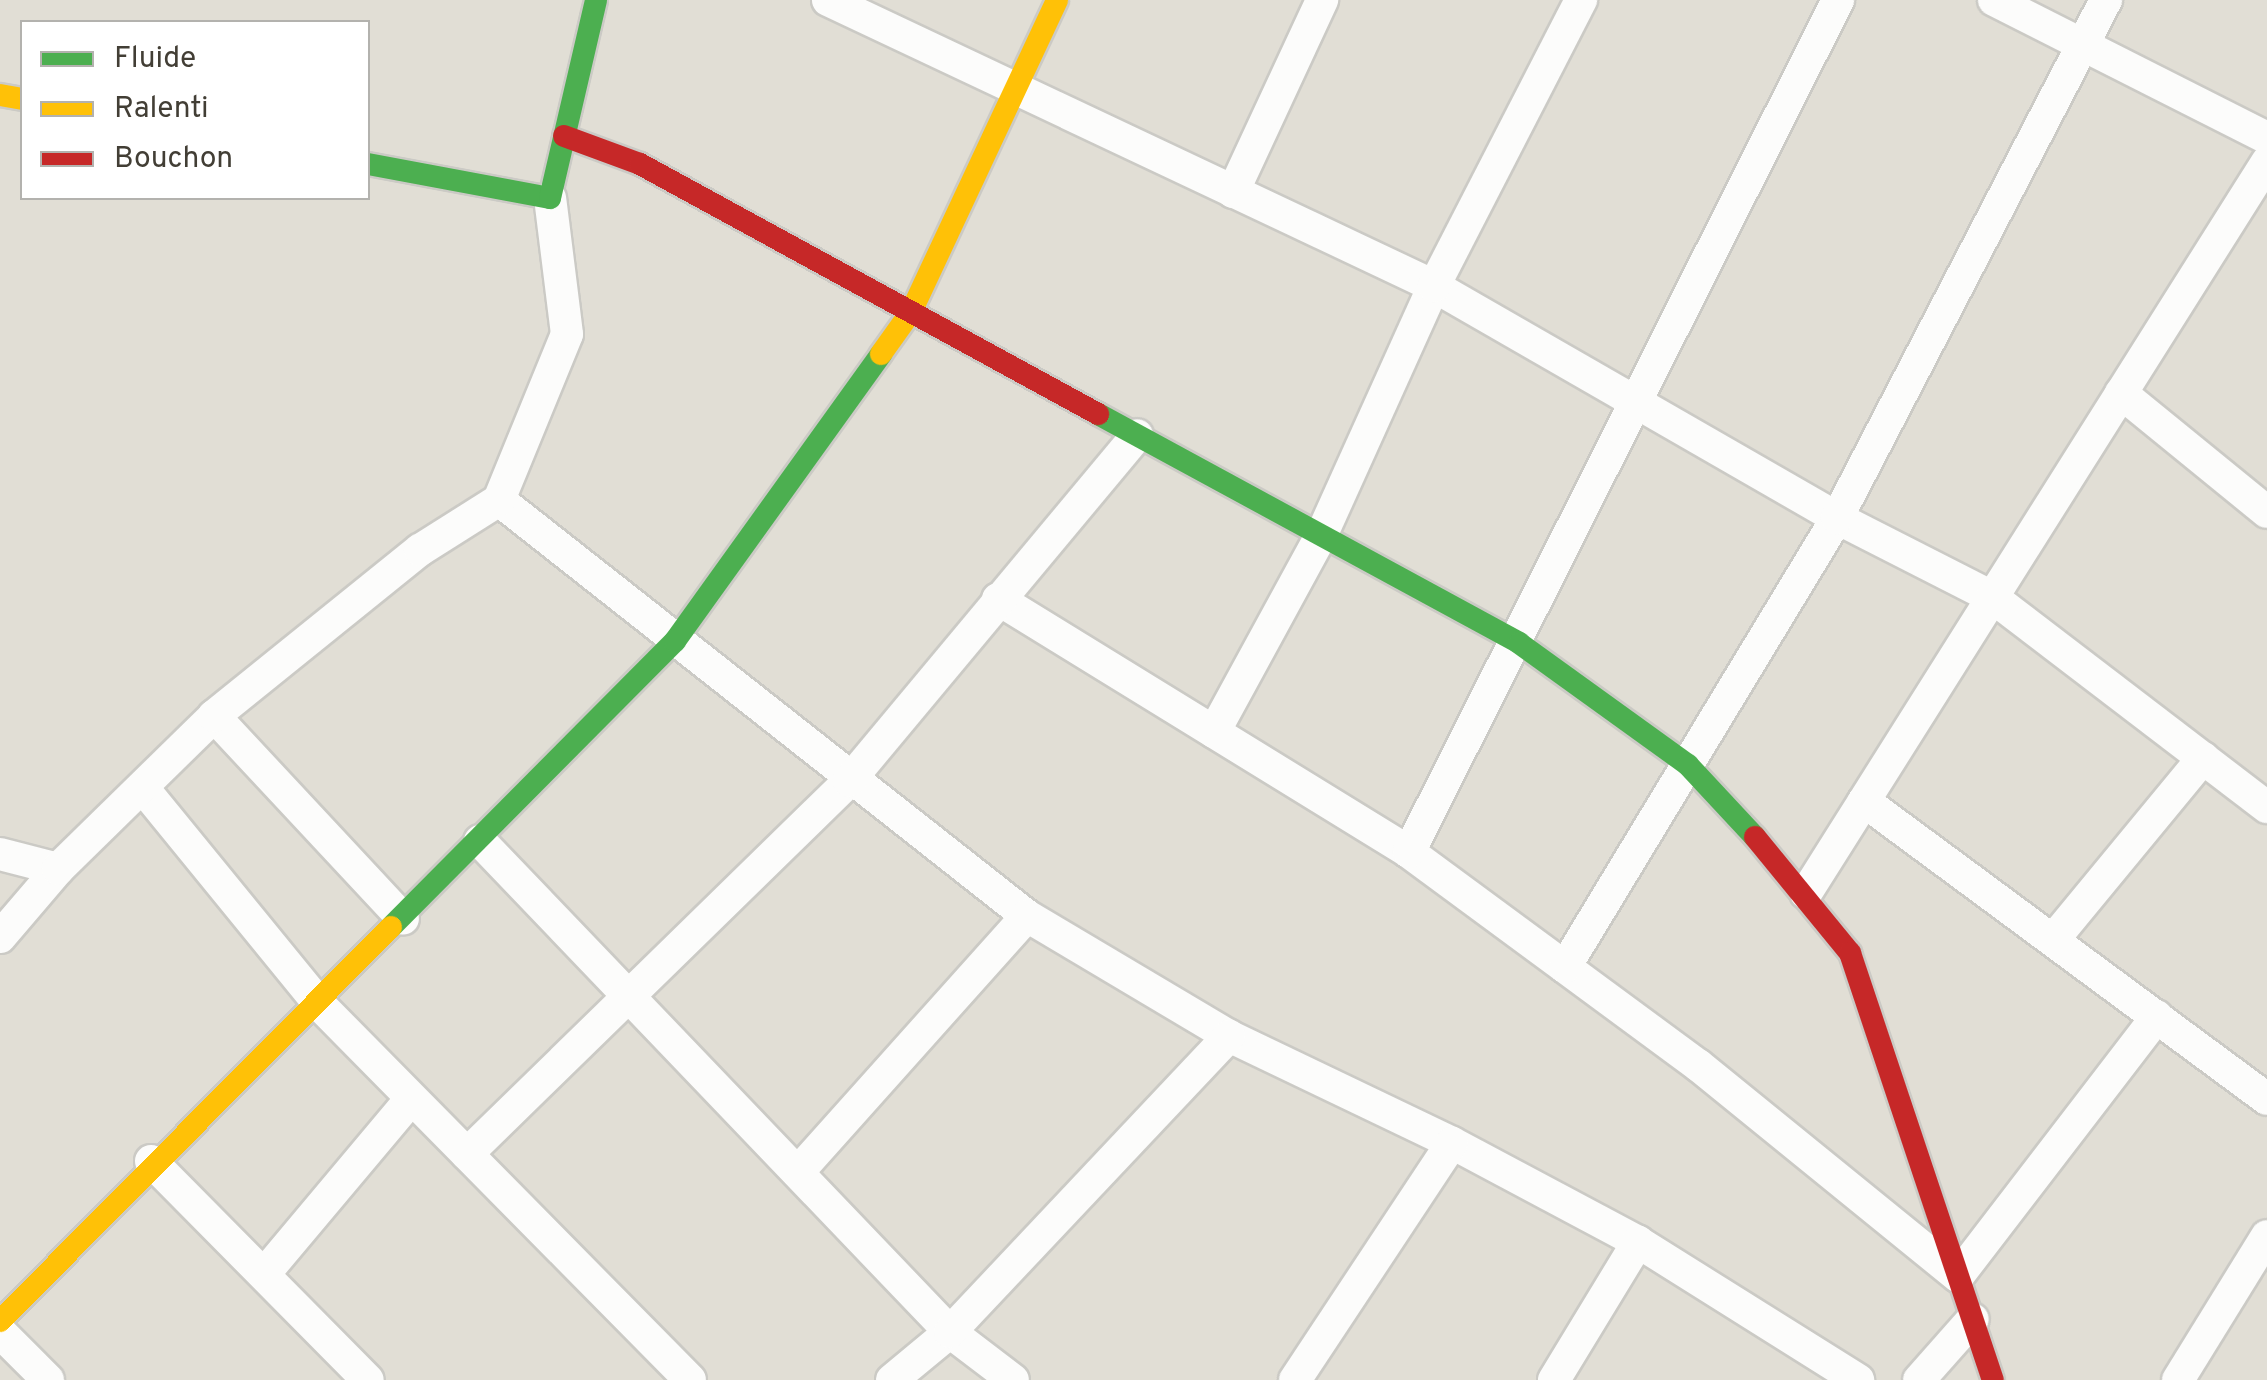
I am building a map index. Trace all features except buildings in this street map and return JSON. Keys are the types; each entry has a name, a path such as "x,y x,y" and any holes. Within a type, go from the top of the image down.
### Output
{"street":[{"path":"0,938 58,870 214,716 420,550 500,500 567,334 550,198 596,0"},
{"path":"828,0 1434,286 1837,518 1992,597 2267,807"},
{"path":"0,1321 151,1161 319,1004 674,641 911,312 1057,0"},
{"path":"1232,192 1322,0"},
{"path":"1214,732 1321,536 1434,286 1581,0"},
{"path":"1410,852 1519,643 1838,0"},
{"path":"1994,0 2267,138"},
{"path":"1565,967 1837,518 2106,0"},
{"path":"564,136 640,164 1519,643 1688,764 1806,894 1850,954 1993,1380"},
{"path":"1806,894 2267,162"},
{"path":"370,164 550,198"},
{"path":"2121,393 2264,502"},
{"path":"467,1154 632,998 848,781 1137,435"},
{"path":"500,500 848,781 1027,916 1229,1036 1452,1143 1638,1242 1858,1380"},
{"path":"998,599 1410,852 1698,1065 1958,1276"},
{"path":"214,716 403,919"},
{"path":"2053,940 2203,758"},
{"path":"143,788 319,1004 467,1154 668,1373"},
{"path":"1864,800 2267,1099"},
{"path":"480,841 950,1332 1013,1380"},
{"path":"0,854 58,870"},
{"path":"798,1172 927,1036 1027,916"},
{"path":"1958,1276 2157,1016"},
{"path":"892,1380 950,1332 1229,1036"},
{"path":"265,1274 410,1100"},
{"path":"1295,1380 1452,1143"},
{"path":"151,1161 368,1380"},
{"path":"2178,1380 2267,1236"},
{"path":"1554,1380 1638,1242"},
{"path":"1919,1380 1972,1319"},
{"path":"0,1332 48,1380"}],"shaded area":[{"path":"0,0 2267,0 2267,1380 0,1380"}],"traffic: fast":[{"path":"370,164 550,198 596,0"},
{"path":"391,927 675,641 881,354"},
{"path":"1098,414 1519,643 1688,765 1755,837"}],"traffic: slow":[{"path":"881,354 911,312 1057,0"},
{"path":"0,95 20,99"},
{"path":"0,1321 391,927"}],"traffic: jam":[{"path":"564,136 640,164 1098,414"},
{"path":"1755,837 1850,953 1993,1380"}]}
